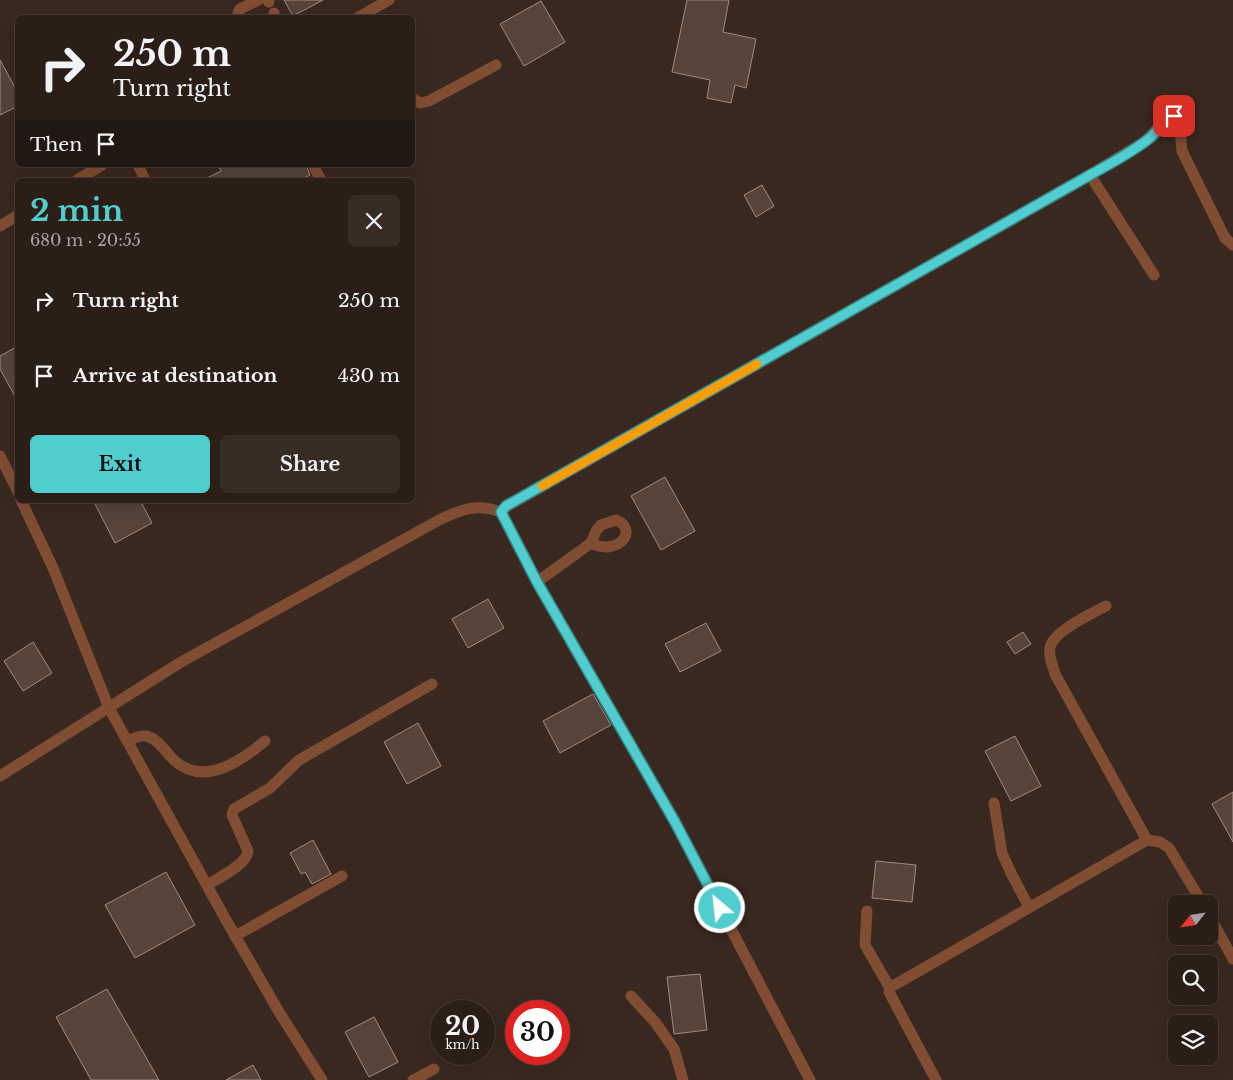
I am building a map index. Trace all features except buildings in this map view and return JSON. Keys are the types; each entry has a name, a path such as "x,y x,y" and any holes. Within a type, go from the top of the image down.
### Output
{"street":[{"path":"363,15 389,0"},
{"path":"239,15 240,9 268,7"},
{"path":"415,100 420,103 429,101 496,64"},
{"path":"501,512 506,506 1090,175 1144,142 1171,116 1176,117 1180,129 1182,150 1225,238 1233,245"},
{"path":"80,178 99,167"},
{"path":"1090,175 1154,276"},
{"path":"0,226 15,220"},
{"path":"0,456 15,486"},
{"path":"22,503 53,568 109,708 235,936 279,1012 322,1080"},
{"path":"0,776 189,658 441,519 475,507 488,507 501,512 537,582 675,822 810,1080"},
{"path":"537,582 591,543"},
{"path":"1106,606 1062,632 1050,646 1051,660 1055,674 1147,840"},
{"path":"207,885 242,863 248,854 232,816 232,812 237,806 270,788 299,760 432,684"},
{"path":"127,741 139,736 148,736 157,742 175,761 184,767 197,771 224,768 238,762 265,741"},
{"path":"994,803 1002,853 1029,907"},
{"path":"890,988 892,985 1147,840 1160,842 1169,848 1198,895"},
{"path":"235,936 342,876"},
{"path":"867,911 865,945 890,988 889,992 936,1080"},
{"path":"1218,932 1233,959"},
{"path":"631,996 655,1022 674,1049 684,1080"},
{"path":"413,1080 434,1069"}],"slow traffic":[{"path":"542,486 757,364"}],"route":[{"path":"720,908 675,822 537,582 501,512 506,506 1126,154 1154,134 1167,118 1174,116"}]}
